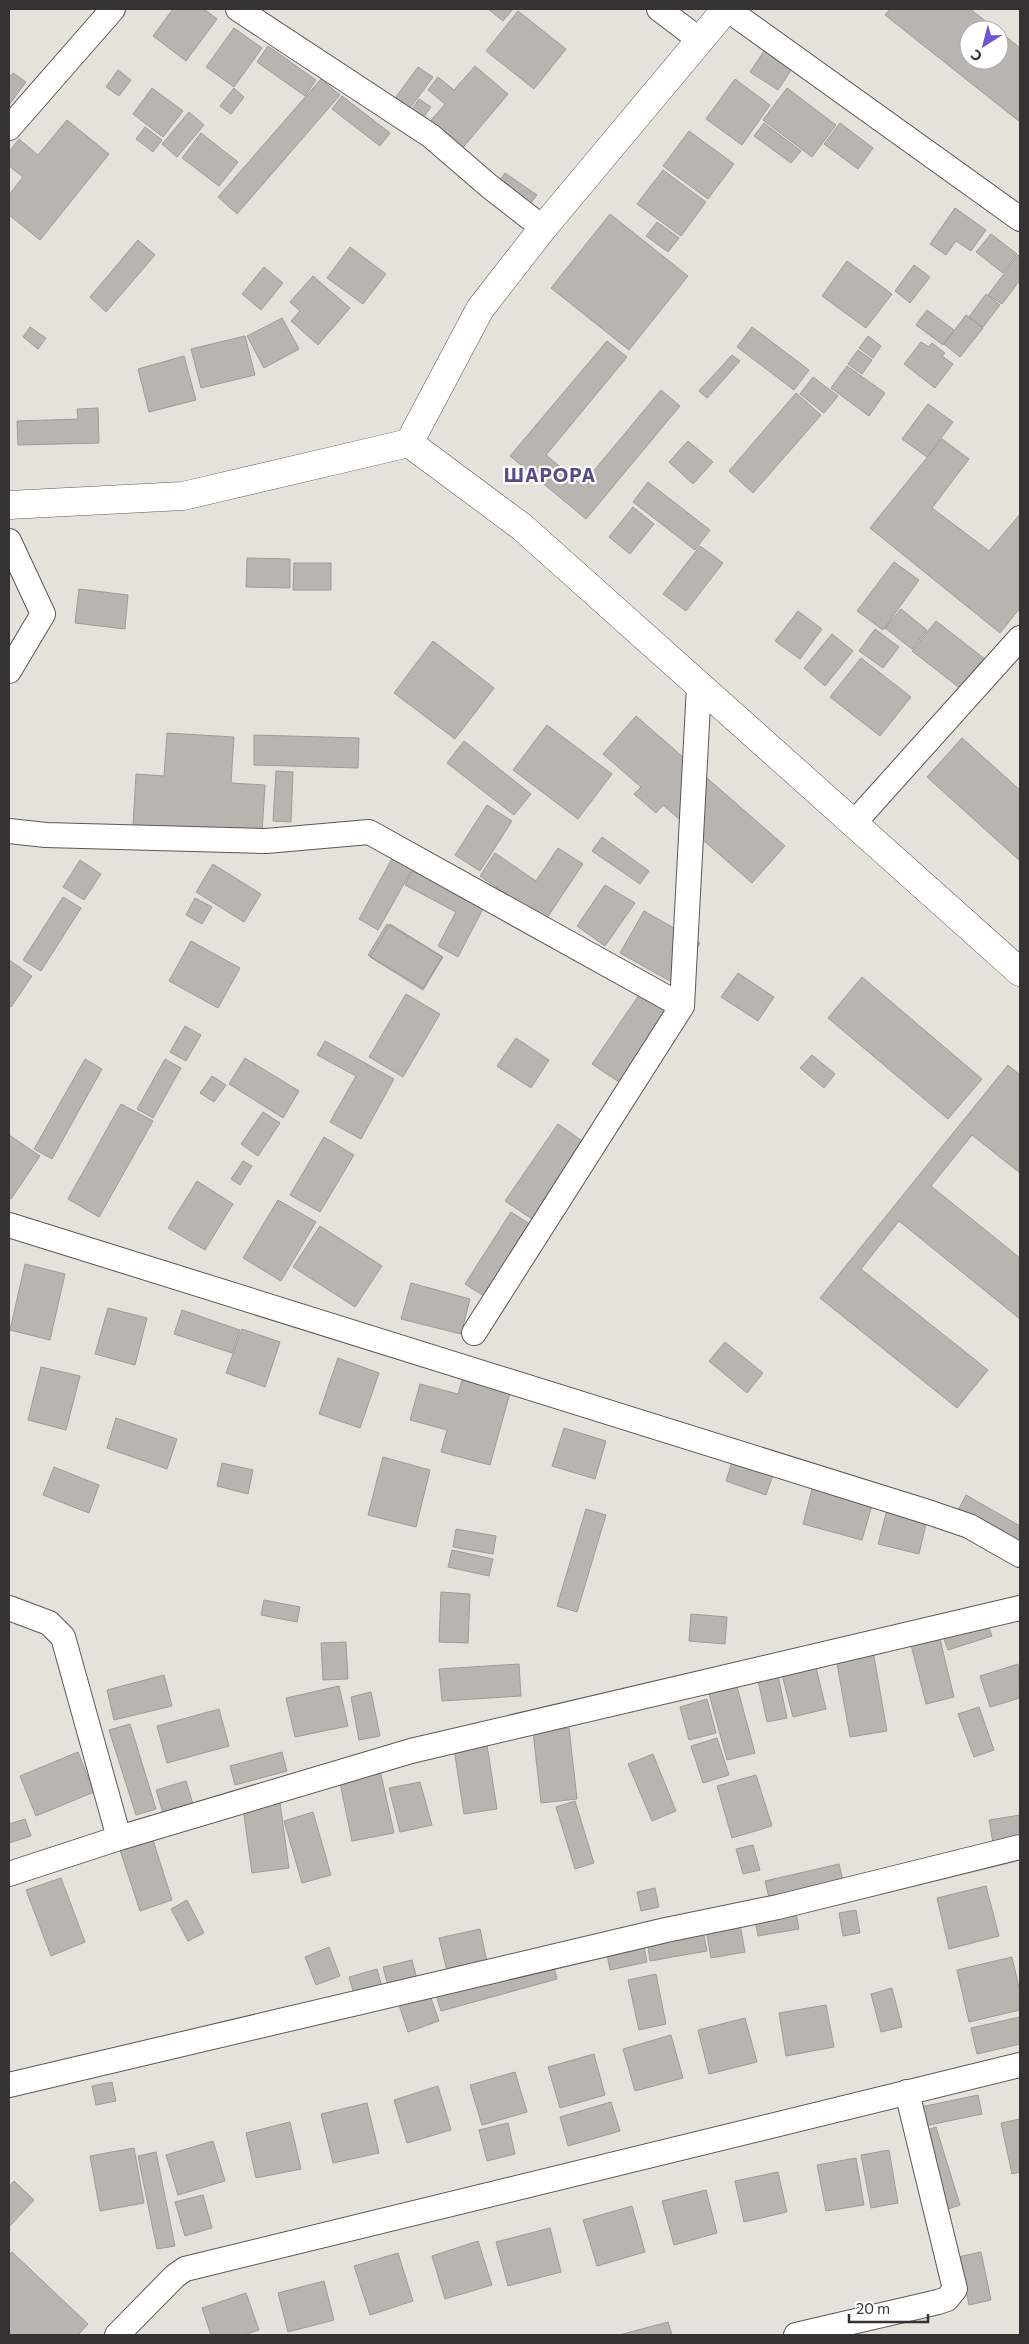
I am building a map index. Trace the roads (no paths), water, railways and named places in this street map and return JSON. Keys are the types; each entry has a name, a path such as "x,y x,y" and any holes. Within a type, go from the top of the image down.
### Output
{"street":[{"path":"9,128 113,9"},
{"path":"238,9 430,136 489,186 543,228"},
{"path":"659,9 701,41"},
{"path":"9,505 183,496 409,442 480,309 543,228 726,9 1020,219"},
{"path":"409,442 522,527 1020,972"},
{"path":"9,541 43,614 9,670"},
{"path":"853,824 1020,638"},
{"path":"474,1333 682,1006 699,686"},
{"path":"9,831 46,835 266,841 369,832 682,1006"},
{"path":"9,1225 931,1513 969,1526 1020,1555"},
{"path":"9,1608 48,1623 63,1637 119,1838"},
{"path":"9,1874 119,1838 411,1751 1020,1608"},
{"path":"9,2086 666,1930 778,1907 1020,1847"},
{"path":"117,2335 174,2276 185,2269 1020,2065"},
{"path":"796,2335 938,2302 947,2299 955,2289 908,2092"}],"district":[{"name":"ШАРОРА","path":"550,474"}]}
